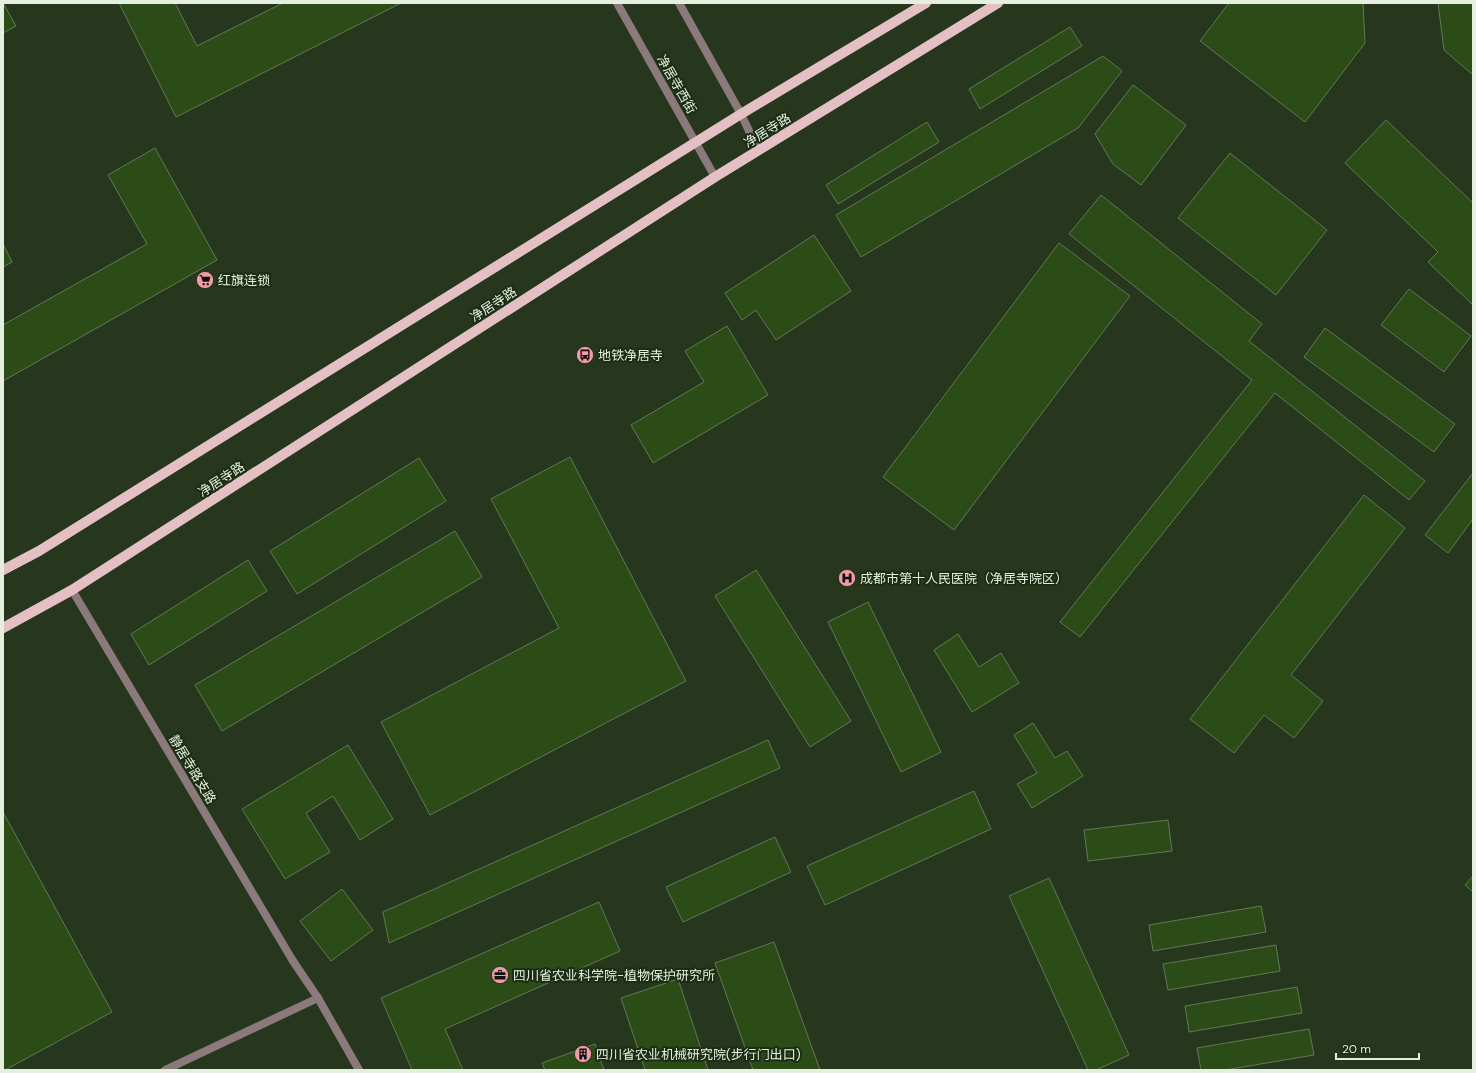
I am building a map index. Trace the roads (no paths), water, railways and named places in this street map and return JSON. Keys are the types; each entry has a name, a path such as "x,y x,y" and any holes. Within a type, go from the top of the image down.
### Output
{"main road":[{"name":"净居寺路","path":"3,570 38,552 741,114 926,3"},
{"name":"净居寺路","path":"3,628 72,590 715,177 998,3"}],"street":[{"name":"净居寺西街","path":"617,3 715,177"},
{"path":"678,3 741,114 758,150"},
{"name":"静居寺路支路","path":"72,590 293,961 318,998 359,1070"},
{"path":"165,1070 318,998"}],"place":[{"name":"红旗连锁","path":"205,280"},
{"name":"地铁净居寺","path":"585,355"},
{"name":"成都市第十人民医院（净居寺院区）","path":"847,578"},
{"name":"四川省农业科学院-植物保护研究所","path":"500,975"},
{"name":"四川省农业机械研究院(步行门出口)","path":"583,1054"}]}
